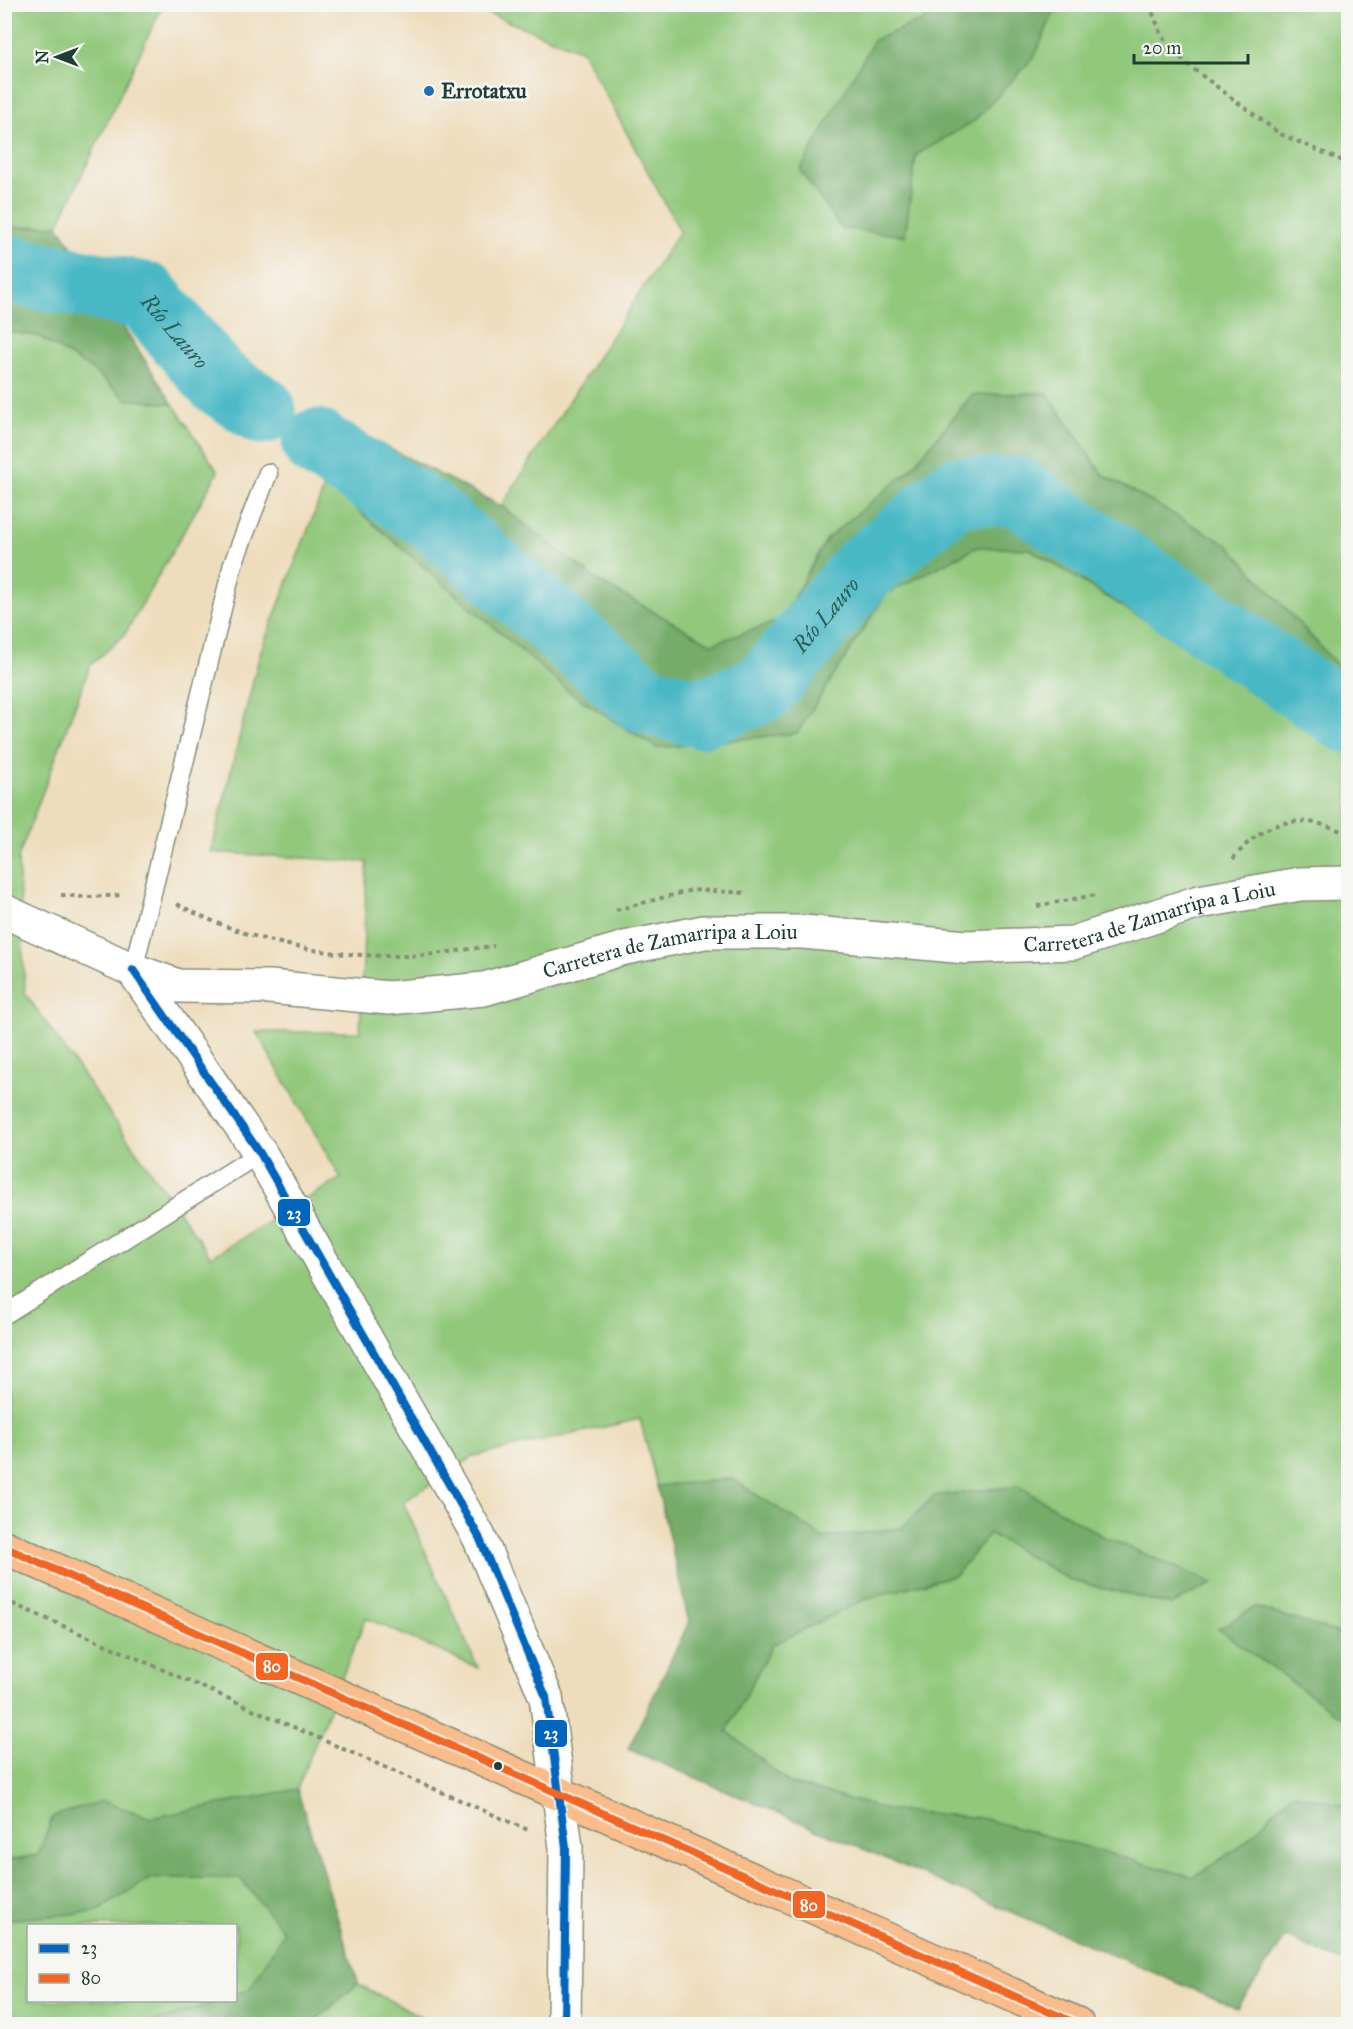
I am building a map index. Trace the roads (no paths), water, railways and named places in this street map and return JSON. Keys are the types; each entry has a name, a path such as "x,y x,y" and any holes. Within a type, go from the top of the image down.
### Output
{"main road":[{"path":"4,1547 559,1791 1077,2025"}],"street":[{"name":"Carretera de Zamarripa a Loiu","path":"4,911 133,970 178,986 269,987 389,998 484,989 625,948 704,933 803,932 966,947 1073,943 1198,902 1300,885 1348,884"},
{"path":"133,970 260,1153 479,1537 546,1697 566,1847 564,2025"}],"lane":[{"path":"133,970 233,564 268,473"},
{"path":"4,1315 260,1153"}],"waterway":[{"name":"Río Lauro","path":"4,268 145,296 218,381 262,410"},
{"name":"Río Lauro","path":"316,443 431,516 642,698 700,714 764,688 862,571 957,491 1018,492 1348,719"}],"place":[{"name":"Errotatxu","path":"429,91"}]}
